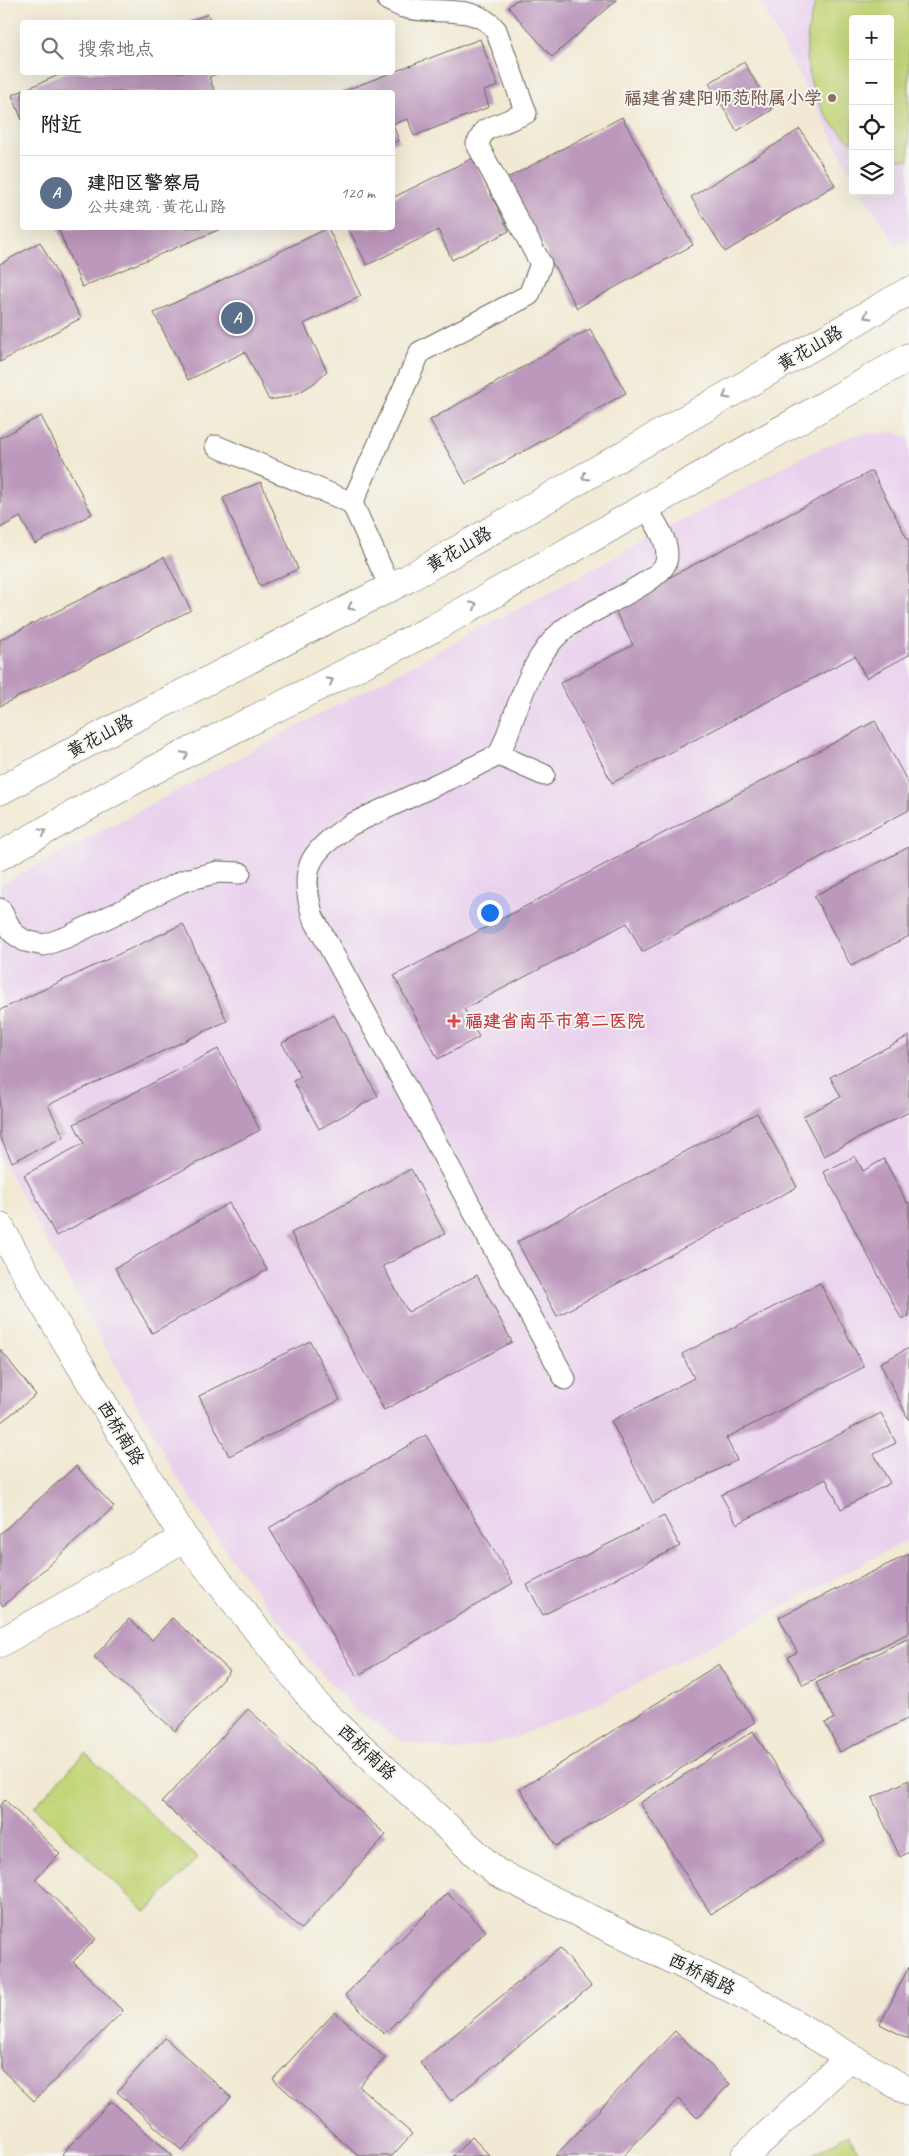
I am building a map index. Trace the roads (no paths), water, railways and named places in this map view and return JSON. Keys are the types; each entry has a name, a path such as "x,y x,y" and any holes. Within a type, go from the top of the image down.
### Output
{"main road":[{"name":"黄花山路","path":"0,791 115,728 390,588 909,291"},
{"path":"0,856 140,777 434,628 909,357"},
{"name":"西桥南路","path":"0,1226 31,1283 184,1538 320,1709 496,1872 758,2002 909,2092"},
{"path":"0,1643 184,1538"},
{"path":"745,2156 850,2057"}],"lane":[{"path":"352,503 420,352 529,295 541,264 477,144 485,130 526,113 496,30 489,21 476,15 403,7 388,0"},
{"path":"216,446 352,503 390,588"},
{"path":"565,1379 313,917 308,899 308,867 316,852 350,825 499,754 526,682 550,644 563,630 579,619 655,577 666,564 667,548 646,507"},
{"path":"499,754 544,775"},
{"path":"0,909 13,933 24,941 44,945 67,937 183,881 218,872 240,873"}],"place":[{"name":"福建省建阳师范附属小学","path":"832,98"},
{"name":"建阳区警察局","path":"237,318"},
{"name":"福建省南平市第二医院","path":"454,1021"}]}
